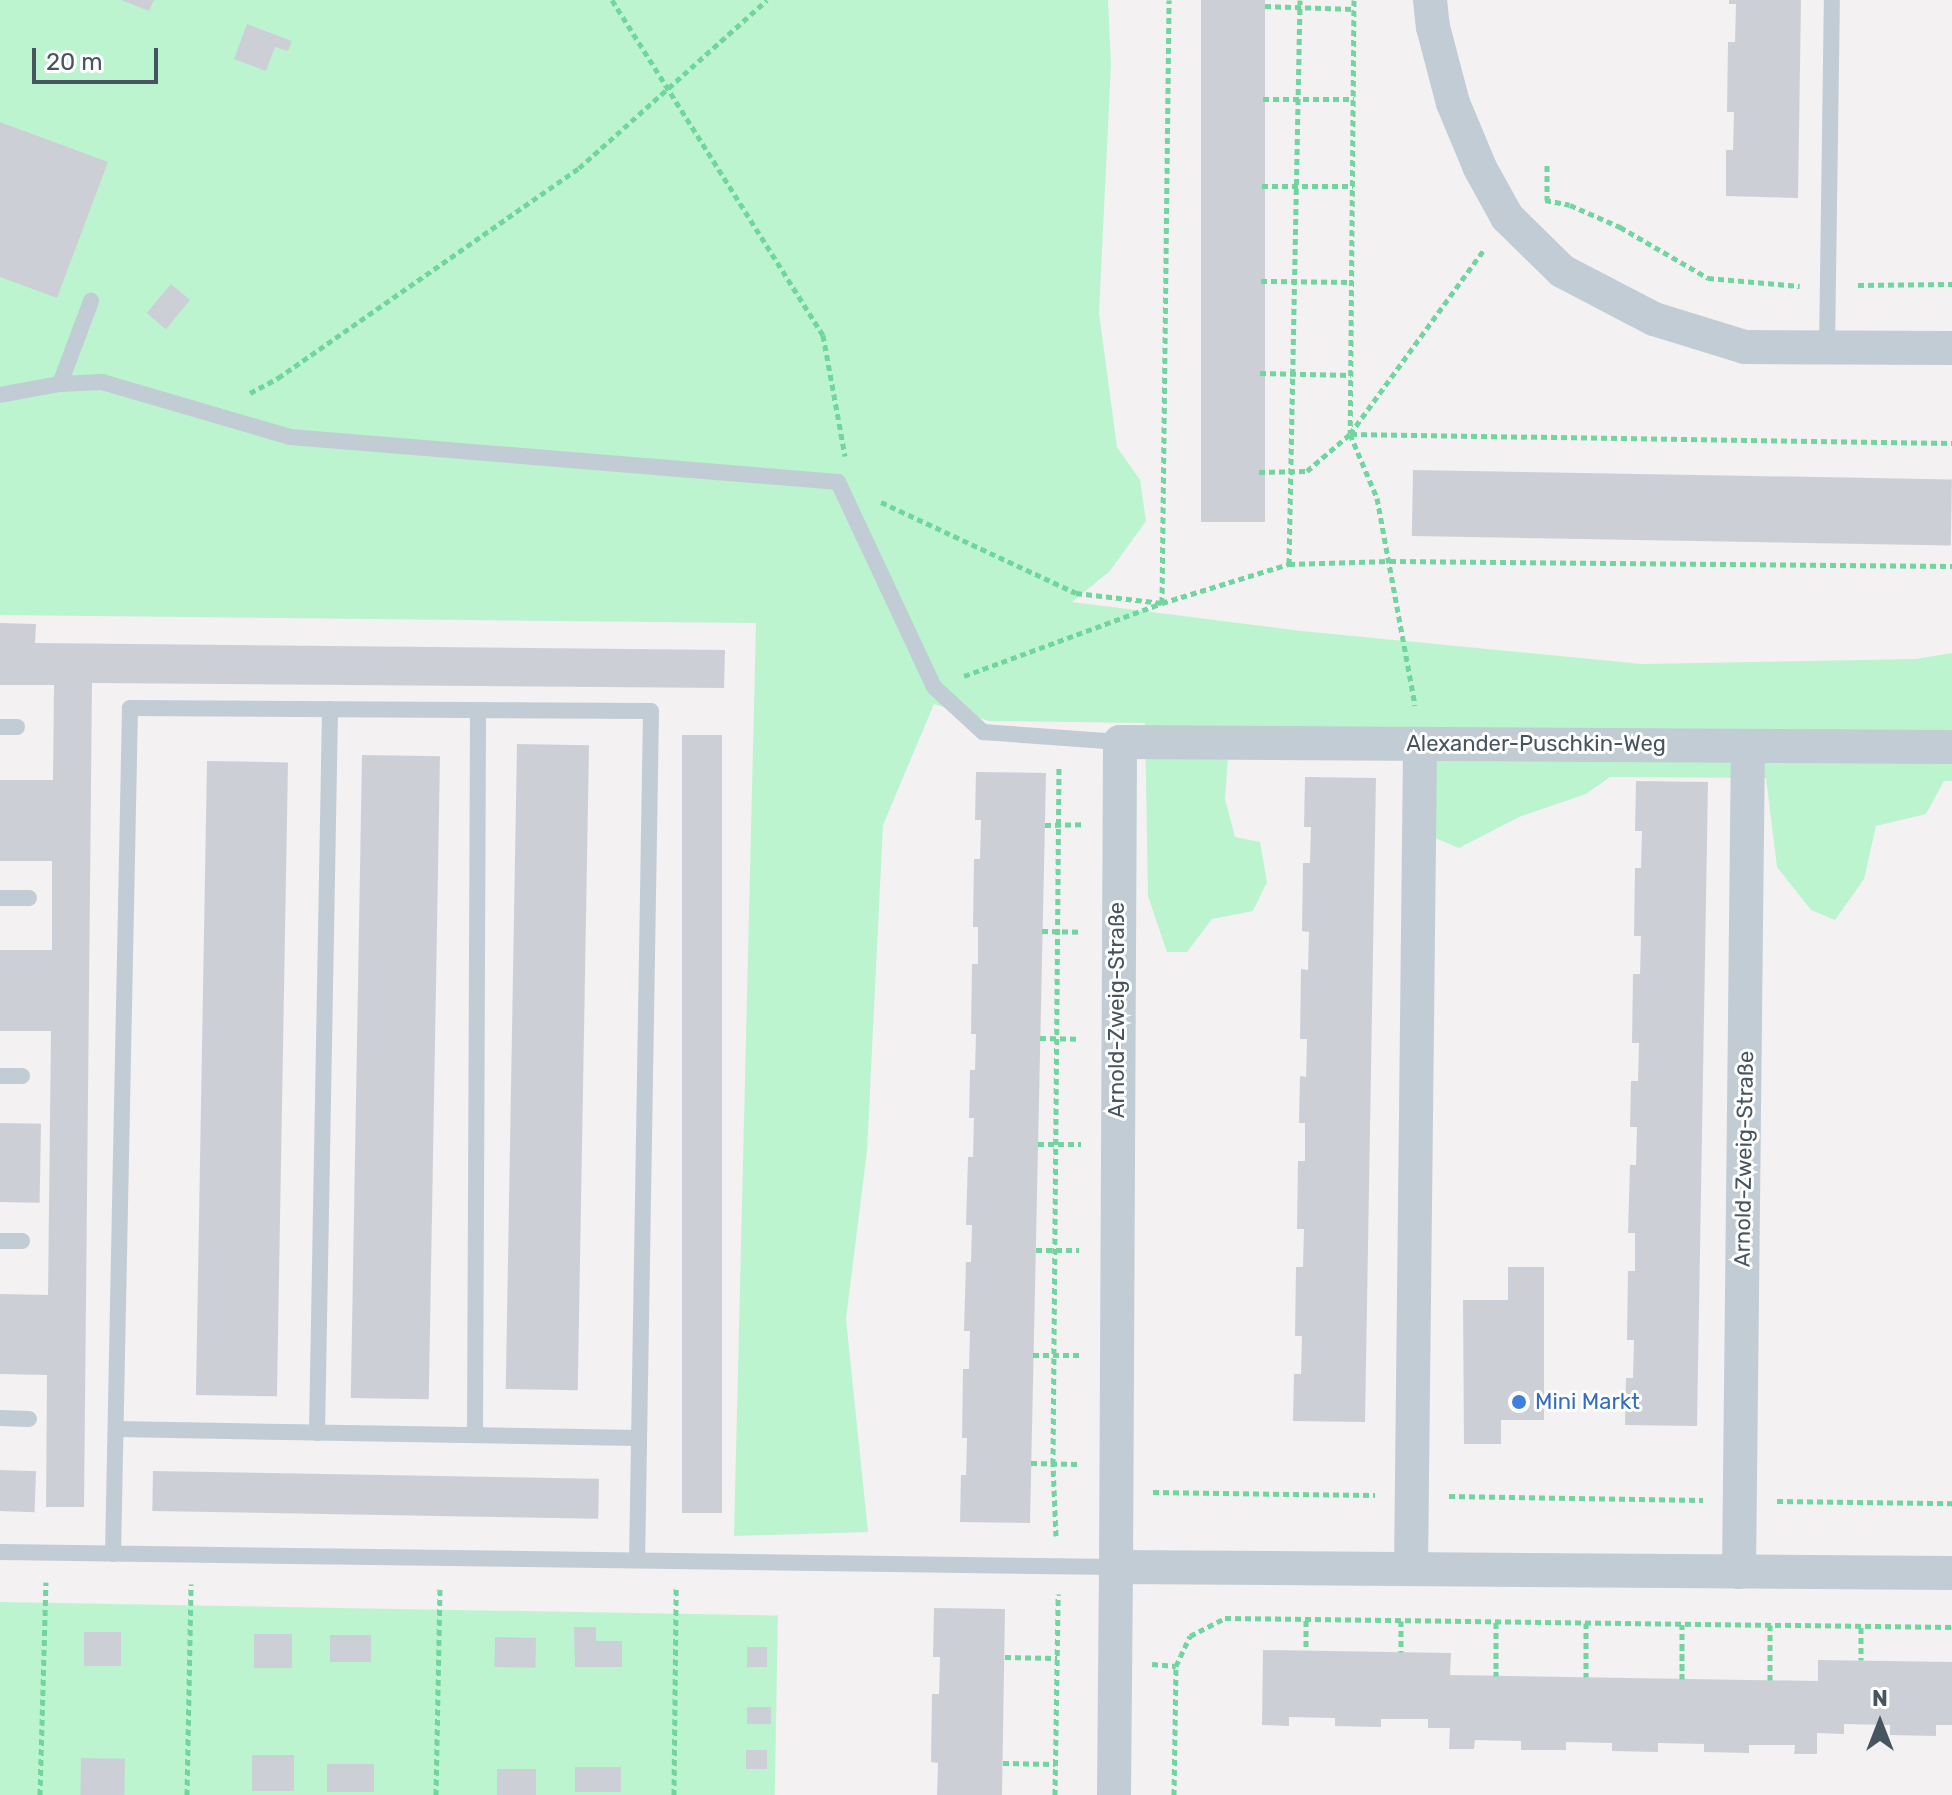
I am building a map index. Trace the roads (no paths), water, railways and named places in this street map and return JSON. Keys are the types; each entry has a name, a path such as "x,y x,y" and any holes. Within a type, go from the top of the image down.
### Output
{"street":[{"path":"1430,0 1433,27 1453,103 1480,168 1507,217 1562,271 1654,319 1745,347 1952,348"},
{"name":"Alexander-Puschkin-Weg","path":"1120,742 1952,747"},
{"name":"Arnold-Zweig-Straße","path":"1114,1795 1120,742"},
{"path":"1411,1569 1420,744"},
{"name":"Arnold-Zweig-Straße","path":"1739,1572 1748,746"},
{"path":"1116,1567 1952,1573"}],"lane":[{"path":"1827,349 1832,0"},
{"path":"60,384 91,301"},
{"path":"0,395 60,384 102,382 290,437 838,482 934,687 983,732 1120,742"},
{"path":"113,1554 130,708 651,711 637,1560"},
{"path":"317,1433 330,709"},
{"path":"475,1435 478,710"},
{"path":"0,898 29,898"},
{"path":"0,1076 22,1076"},
{"path":"0,1241 22,1241"},
{"path":"0,1418 29,1419"},
{"path":"116,1429 639,1438"},
{"path":"0,1552 1116,1567"}],"place":[{"name":"Mini Markt","path":"1519,1402"}]}
